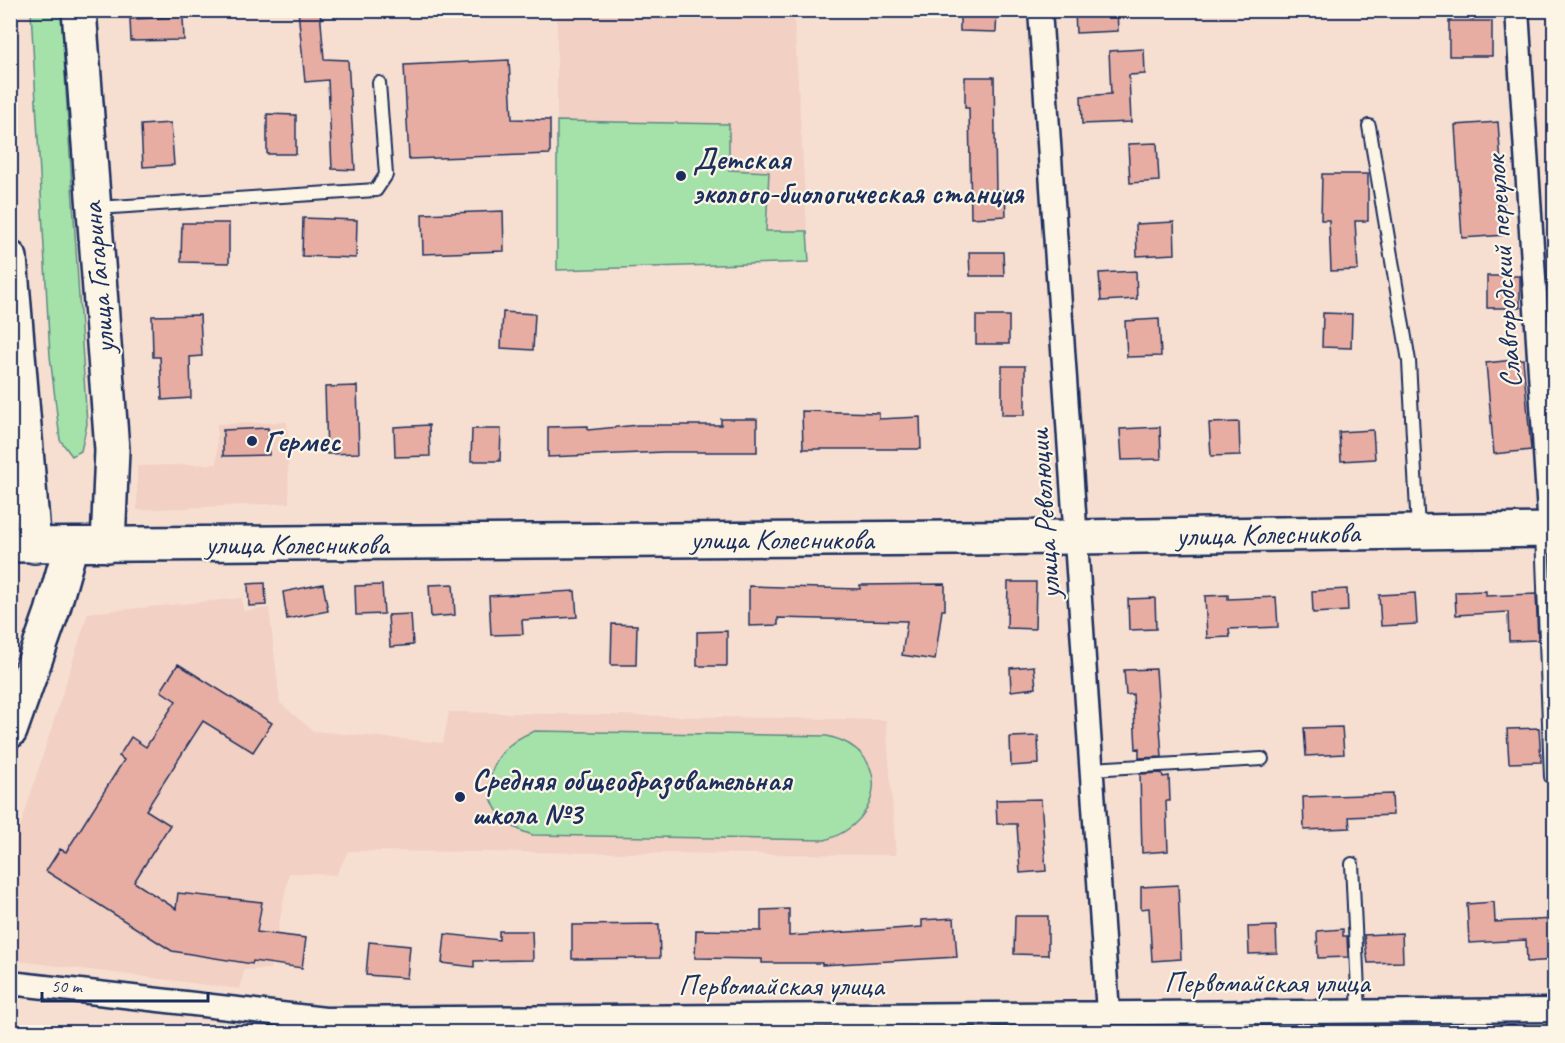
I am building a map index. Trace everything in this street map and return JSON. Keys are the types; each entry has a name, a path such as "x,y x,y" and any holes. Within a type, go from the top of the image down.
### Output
{"street":[{"name":"улица Гагарина","path":"79,10 92,209 112,450 108,545"},
{"name":"улица Революции","path":"1040,10 1108,1013"},
{"name":"Славгородский переулок","path":"1517,10 1549,530"},
{"path":"10,258 22,545"},
{"name":"улица Колесникова","path":"22,545 1076,537 1549,530"},
{"path":"10,731 52,612 71,545"},
{"name":"Первомайская улица","path":"10,983 326,1019 656,1024 1108,1013 1224,1022 1359,1012 1554,1010"}],"lane":[{"path":"92,209 376,190 386,175 379,83"},
{"path":"1369,126 1409,361 1418,532"},
{"path":"1549,530 1551,777"},
{"path":"1091,769 1262,759"},
{"path":"1352,864 1359,1012"}],"shaded area":[{"name":"Детская эколого-биологическая станция","path":"557,11 803,11 794,19 809,262 557,270"},
{"path":"287,422 289,503 137,510 137,466 217,464 217,424"},
{"name":"Средняя общеобразовательная школа №3","path":"242,598 243,611 269,608 280,703 313,731 443,743 449,712 886,720 896,855 348,851 336,875 289,873 270,969 244,970 240,989 11,960 11,856 88,613"}],"green space":[{"path":"31,11 61,11 87,424 81,451 72,456 60,440 50,356"},
{"path":"557,121 729,124 729,170 769,172 766,231 807,231 809,262 557,270"},
{"path":"535,731 827,736 848,744 863,756 871,770 873,786 870,803 860,818 845,831 825,840 533,835 513,826 500,814 492,800 490,784 493,768 502,753 516,740"}],"building":[{"path":"298,10 320,10 324,59 348,60 355,170 332,169 328,80 305,82"},
{"path":"960,10 997,10 996,32 960,31"},
{"path":"1075,10 1117,10 1118,31 1076,33"},
{"path":"183,17 184,40 131,41 130,19"},
{"path":"1449,21 1492,21 1492,56 1449,56"},
{"path":"1144,49 1145,74 1129,75 1131,122 1082,124 1081,96 1111,94 1109,51"},
{"path":"509,60 512,119 550,120 550,154 409,159 404,65"},
{"path":"965,77 994,77 996,191 1005,190 1006,216 971,218 969,108 965,108"},
{"path":"267,114 296,115 296,154 267,154"},
{"path":"1498,122 1506,235 1462,238 1455,125"},
{"path":"171,123 174,165 143,167 141,125"},
{"path":"1157,143 1159,181 1130,183 1128,144"},
{"path":"1322,174 1368,174 1368,221 1355,221 1358,270 1331,271 1329,220 1321,220"},
{"path":"503,211 504,251 423,254 422,214"},
{"path":"303,218 357,220 356,258 302,256"},
{"path":"1174,222 1175,254 1137,256 1136,224"},
{"path":"182,223 229,223 229,263 181,262"},
{"path":"969,252 1003,252 1004,276 970,276"},
{"path":"1136,271 1137,299 1101,301 1099,273"},
{"path":"1487,276 1520,276 1520,308 1487,308"},
{"path":"503,312 535,314 533,350 501,348"},
{"path":"1323,313 1352,314 1351,348 1322,347"},
{"path":"200,315 202,356 190,357 191,398 162,400 160,357 153,357 152,316"},
{"path":"976,316 1009,316 1009,344 976,344"},
{"path":"1159,319 1161,356 1127,357 1125,321"},
{"path":"1523,359 1531,450 1494,454 1486,363"},
{"path":"1002,366 1025,366 1025,415 1002,415"},
{"path":"357,386 359,453 327,454 325,387"},
{"path":"802,411 879,413 879,419 920,417 921,449 803,449"},
{"path":"721,419 757,419 757,452 664,452 548,457 548,427 588,426 588,430 638,425 721,425"},
{"path":"1239,422 1240,455 1211,456 1209,423"},
{"path":"429,425 430,456 395,457 394,427"},
{"path":"1160,427 1161,459 1122,460 1120,429"},
{"path":"268,428 269,455 223,456 223,430"},
{"path":"472,429 501,429 500,461 471,461"},
{"path":"1373,430 1375,459 1341,461 1339,432"},
{"path":"1008,582 1036,582 1035,629 1007,628"},
{"path":"265,583 266,605 249,606 248,584"},
{"path":"323,584 328,611 287,619 283,592"},
{"path":"453,584 455,615 431,617 429,585"},
{"path":"945,584 945,610 942,610 935,660 902,655 907,621 778,618 778,625 749,626 749,586 860,589 860,585"},
{"path":"382,585 384,614 356,615 355,586"},
{"path":"1347,589 1348,611 1313,613 1312,591"},
{"path":"575,591 577,617 522,620 523,634 491,635 489,596"},
{"path":"1486,591 1486,596 1536,594 1538,640 1509,641 1508,612 1456,615 1455,592"},
{"path":"1415,593 1417,624 1381,626 1379,595"},
{"path":"1228,595 1228,599 1276,597 1278,627 1229,629 1230,637 1207,638 1205,596"},
{"path":"1155,598 1156,629 1129,630 1128,599"},
{"path":"411,614 413,645 390,647 388,615"},
{"path":"612,624 637,625 636,665 611,665"},
{"path":"727,631 727,666 697,666 697,632"},
{"path":"178,664 272,723 253,752 203,721 146,810 170,825 134,882 176,909 178,893 262,902 257,932 306,938 302,968 253,961 252,964 172,951 46,871 60,849 66,852 124,760 119,756 131,737 146,747 176,701 161,691"},
{"path":"1034,666 1036,688 1011,691 1010,668"},
{"path":"1156,669 1162,757 1139,758 1139,748 1136,749 1133,694 1126,695 1124,670"},
{"path":"1342,727 1344,754 1306,756 1304,728"},
{"path":"1539,728 1541,762 1509,763 1507,729"},
{"path":"1038,736 1039,764 1011,766 1010,737"},
{"path":"1162,773 1163,777 1169,776 1170,801 1166,801 1168,851 1142,853 1140,774"},
{"path":"1392,794 1393,815 1349,817 1350,828 1304,830 1303,797"},
{"path":"1041,799 1046,871 1020,873 1017,824 997,824 996,800"},
{"path":"1178,885 1181,959 1152,961 1149,908 1141,909 1141,887"},
{"path":"1494,902 1495,922 1554,919 1554,960 1527,962 1526,940 1469,943 1467,904"},
{"path":"789,909 789,936 922,927 922,920 954,918 957,957 822,965 822,963 762,963 762,959 695,958 696,930 761,931 761,910"},
{"path":"1015,916 1048,916 1048,955 1014,954"},
{"path":"659,924 660,958 572,959 572,925"},
{"path":"1276,926 1277,953 1249,954 1248,927"},
{"path":"1343,929 1343,936 1347,936 1348,957 1318,958 1317,931"},
{"path":"499,931 532,931 533,960 474,961 474,967 442,963 445,934 499,940"},
{"path":"1402,933 1403,962 1368,963 1364,935"},
{"path":"369,942 410,946 407,978 366,975"}],"place":[{"name":"Детская эколого-биологическая станция","path":"681,176"},
{"name":"Гермес","path":"252,441"},
{"name":"Средняя общеобразовательная школа №3","path":"460,797"}]}
